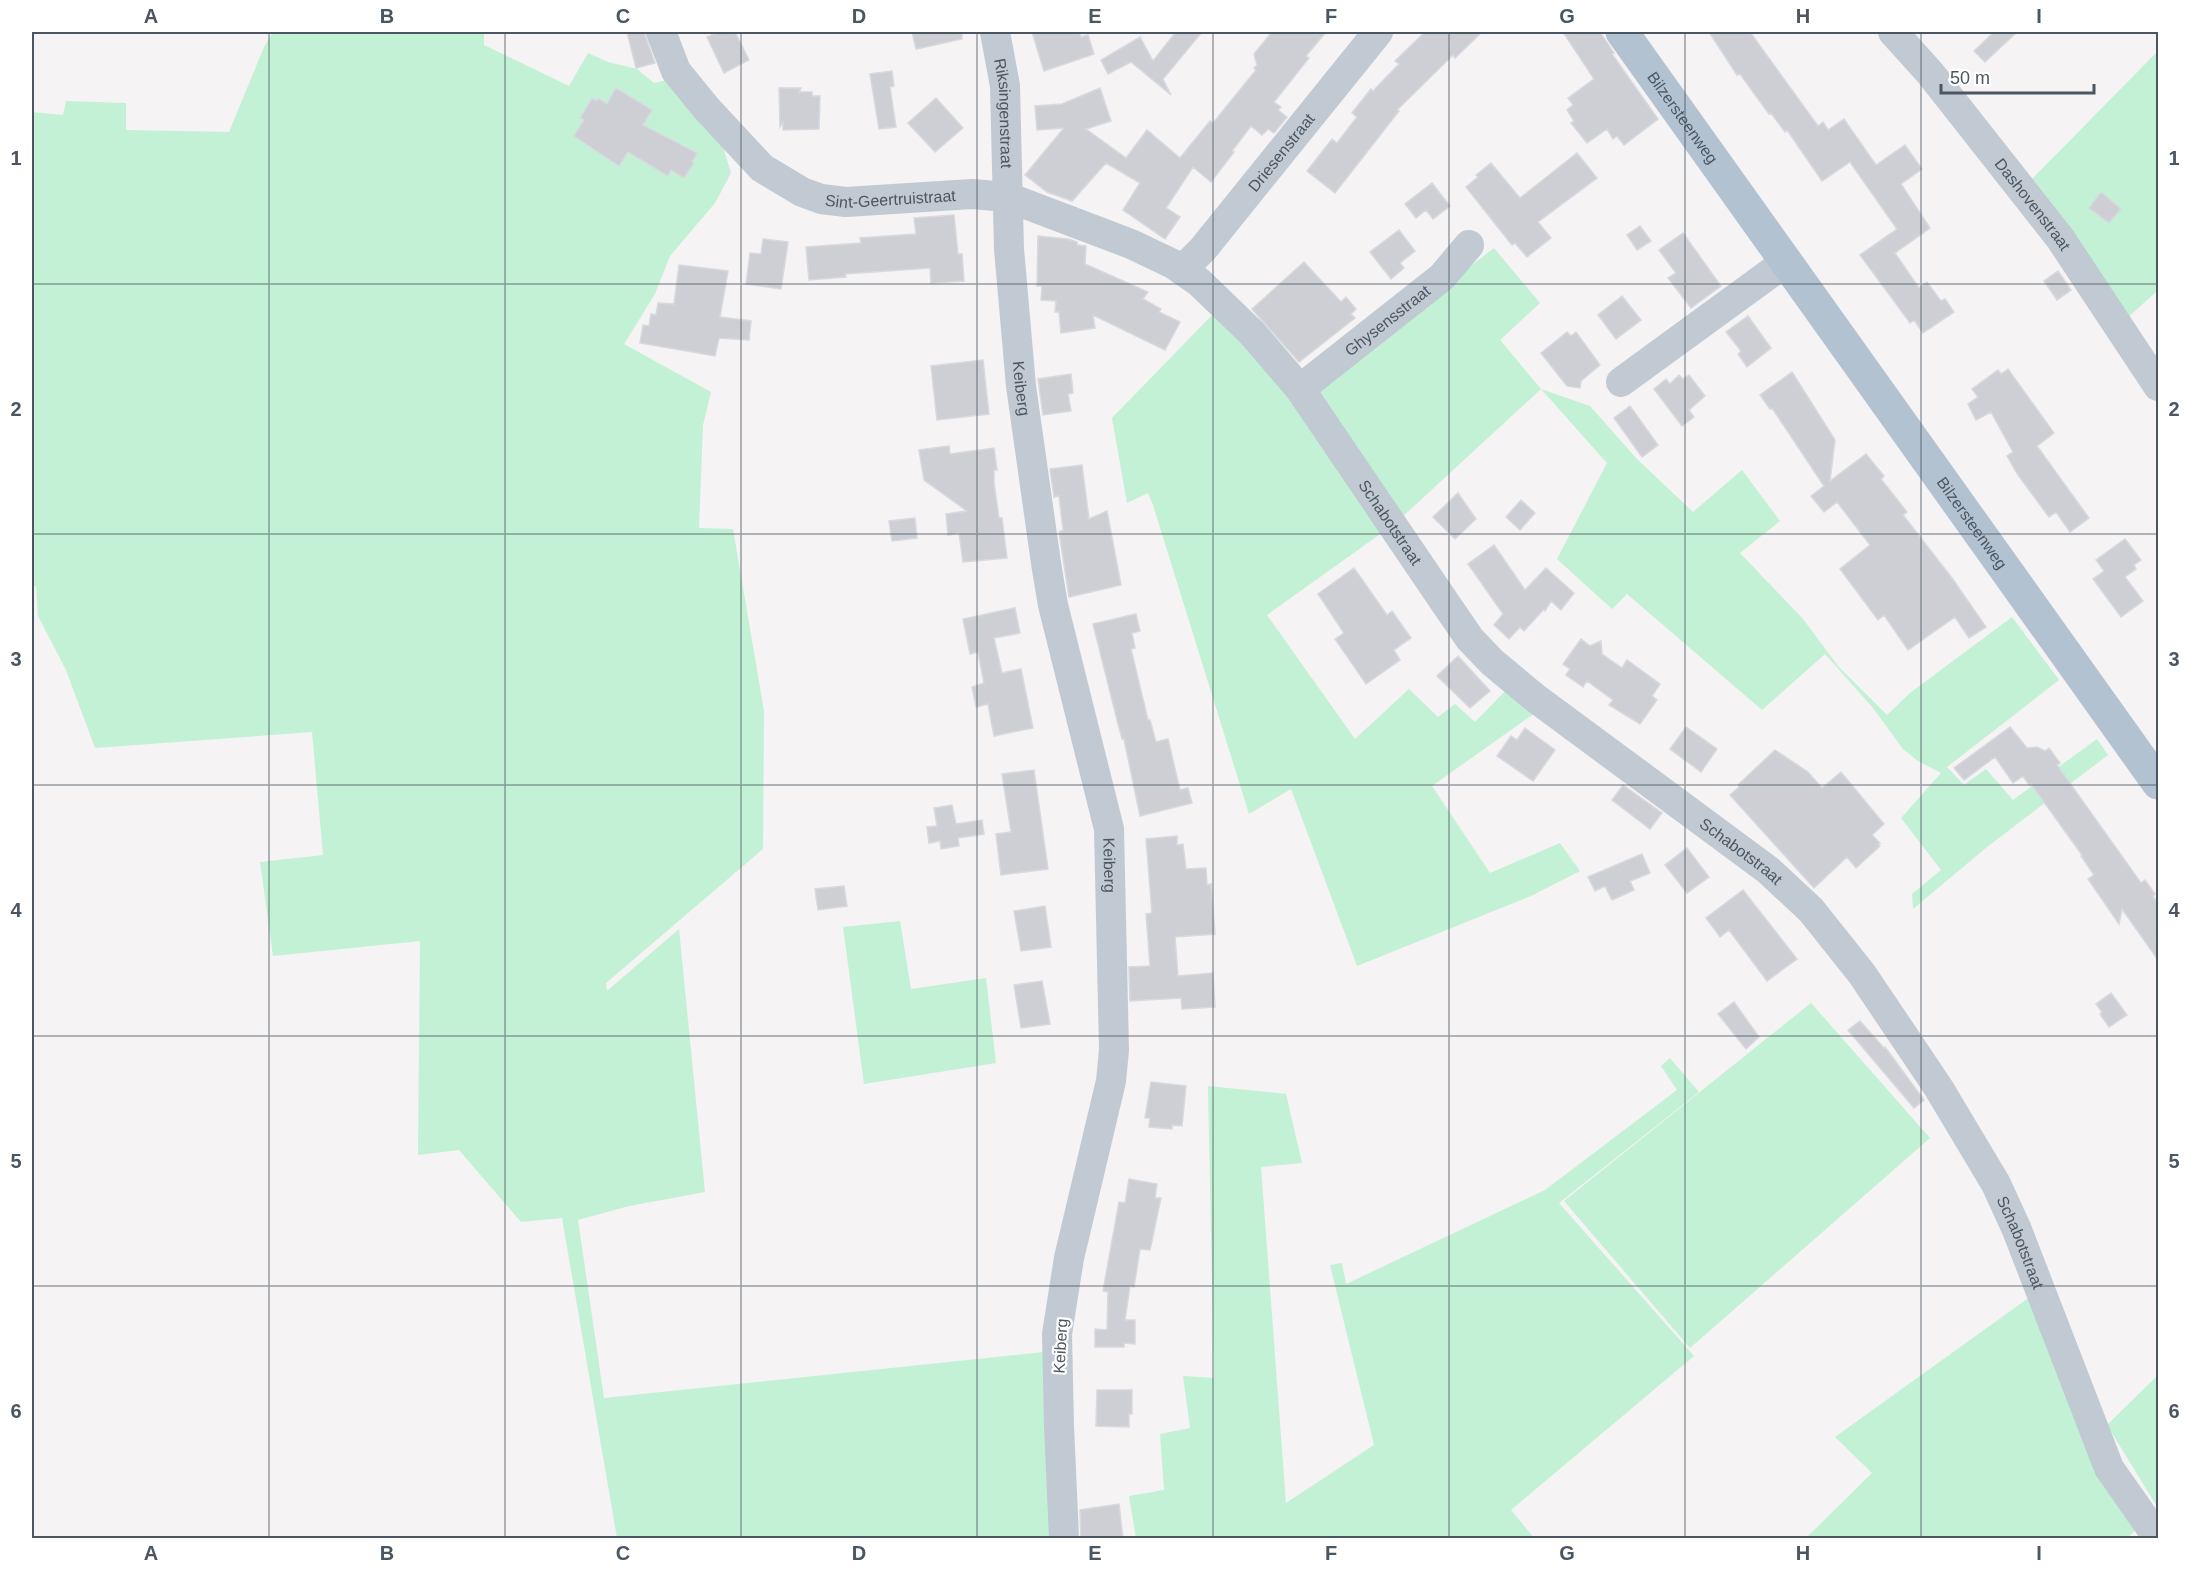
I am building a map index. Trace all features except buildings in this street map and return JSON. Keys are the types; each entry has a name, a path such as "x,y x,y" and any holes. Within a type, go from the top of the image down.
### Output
{"main road":[{"name":"Bilzersteenweg","path":"1622,32 2158,783"}],"street":[{"name":"Sint-Geertruistraat","path":"661,32 676,70 707,109 762,168 802,192 821,199 846,202 972,194 1007,197 1131,244 1182,270"},
{"name":"Riksingenstraat","path":"995,32 1005,86 1007,197"},
{"name":"Driesenstraat","path":"1182,270 1203,249 1378,32"},
{"name":"Dashovenstraat","path":"1893,32 1930,74 2060,238 2158,386"},
{"name":"Keiberg","path":"1007,197 1009,249 1022,387 1053,605 1109,829 1114,1050 1111,1082 1070,1258 1057,1335 1064,1539"},
{"name":"Ghysensstraat","path":"1300,389 1442,277 1469,245"},
{"path":"1621,382 1787,261"},
{"name":"Schabotstraat","path":"1182,270 1199,282 1252,333 1300,389 1463,629 1492,662 1534,697 1768,870 1811,910 1862,974 1938,1087 1996,1184 2017,1230 2109,1468 2158,1539"}],"green space":[{"path":"273,32 484,32 484,45 569,86 588,53 608,62 637,69 654,83 668,80 721,140 731,173 715,203 670,256 655,294 624,344 711,392 703,425 699,528 733,529 764,711 763,849 606,983 607,991 679,929 705,1192 629,1206 578,1220 604,1398 1044,1352 1056,1538 617,1538 562,1218 521,1222 459,1150 418,1155 420,941 273,956 260,862 323,855 312,732 95,748 66,670 38,616 36,586 32,586 32,112 63,115 66,101 126,103 126,130 229,132 264,47","holes":["616,89 643,125 684,146 686,144 685,147 697,152 684,178 671,170 668,175 628,152 619,166 575,137 584,120 580,117 592,98 607,104"]},
{"path":"2158,51 2158,290 2124,321 2025,186"},
{"path":"1494,248 1540,303 1500,340 1541,389 1399,520 1316,400 1318,384"},
{"path":"1214,313 1273,376 1383,532 1267,615 1355,739 1409,689 1438,717 1455,704 1475,722 1509,687 1539,710 1432,786 1490,873 1560,843 1580,871 1531,896 1357,966 1291,789 1249,814 1153,505 1148,493 1127,503 1112,418"},
{"path":"1541,389 1590,406 1636,458 1693,512 1742,470 1780,521 1740,553 1803,619 1838,666 1887,715 1910,693 2012,617 2059,680 1947,767 1964,785 1986,769 2013,800 2097,739 2108,755 1987,847 1913,909 1912,894 1941,870 1901,818 1941,773 1918,761 1903,749 1873,708 1825,654 1762,710 1627,594 1612,609 1557,559 1607,463"},
{"path":"900,921 911,989 986,978 996,1063 864,1084 843,927"},
{"path":"1811,1003 1930,1138 1690,1348 1564,1201"},
{"path":"1670,1058 1699,1092 1559,1203 1694,1356 1511,1510 1534,1538 1136,1538 1129,1496 1164,1490 1160,1434 1190,1428 1183,1376 1214,1378 1208,1086 1286,1094 1302,1163 1261,1167 1286,1503 1374,1445 1330,1265 1342,1263 1346,1284 1545,1190 1677,1090 1661,1066"},
{"path":"2034,1294 2136,1530 2127,1538 1806,1538 1872,1473 1835,1437"},
{"path":"2158,1375 2158,1508 2107,1425"}]}
